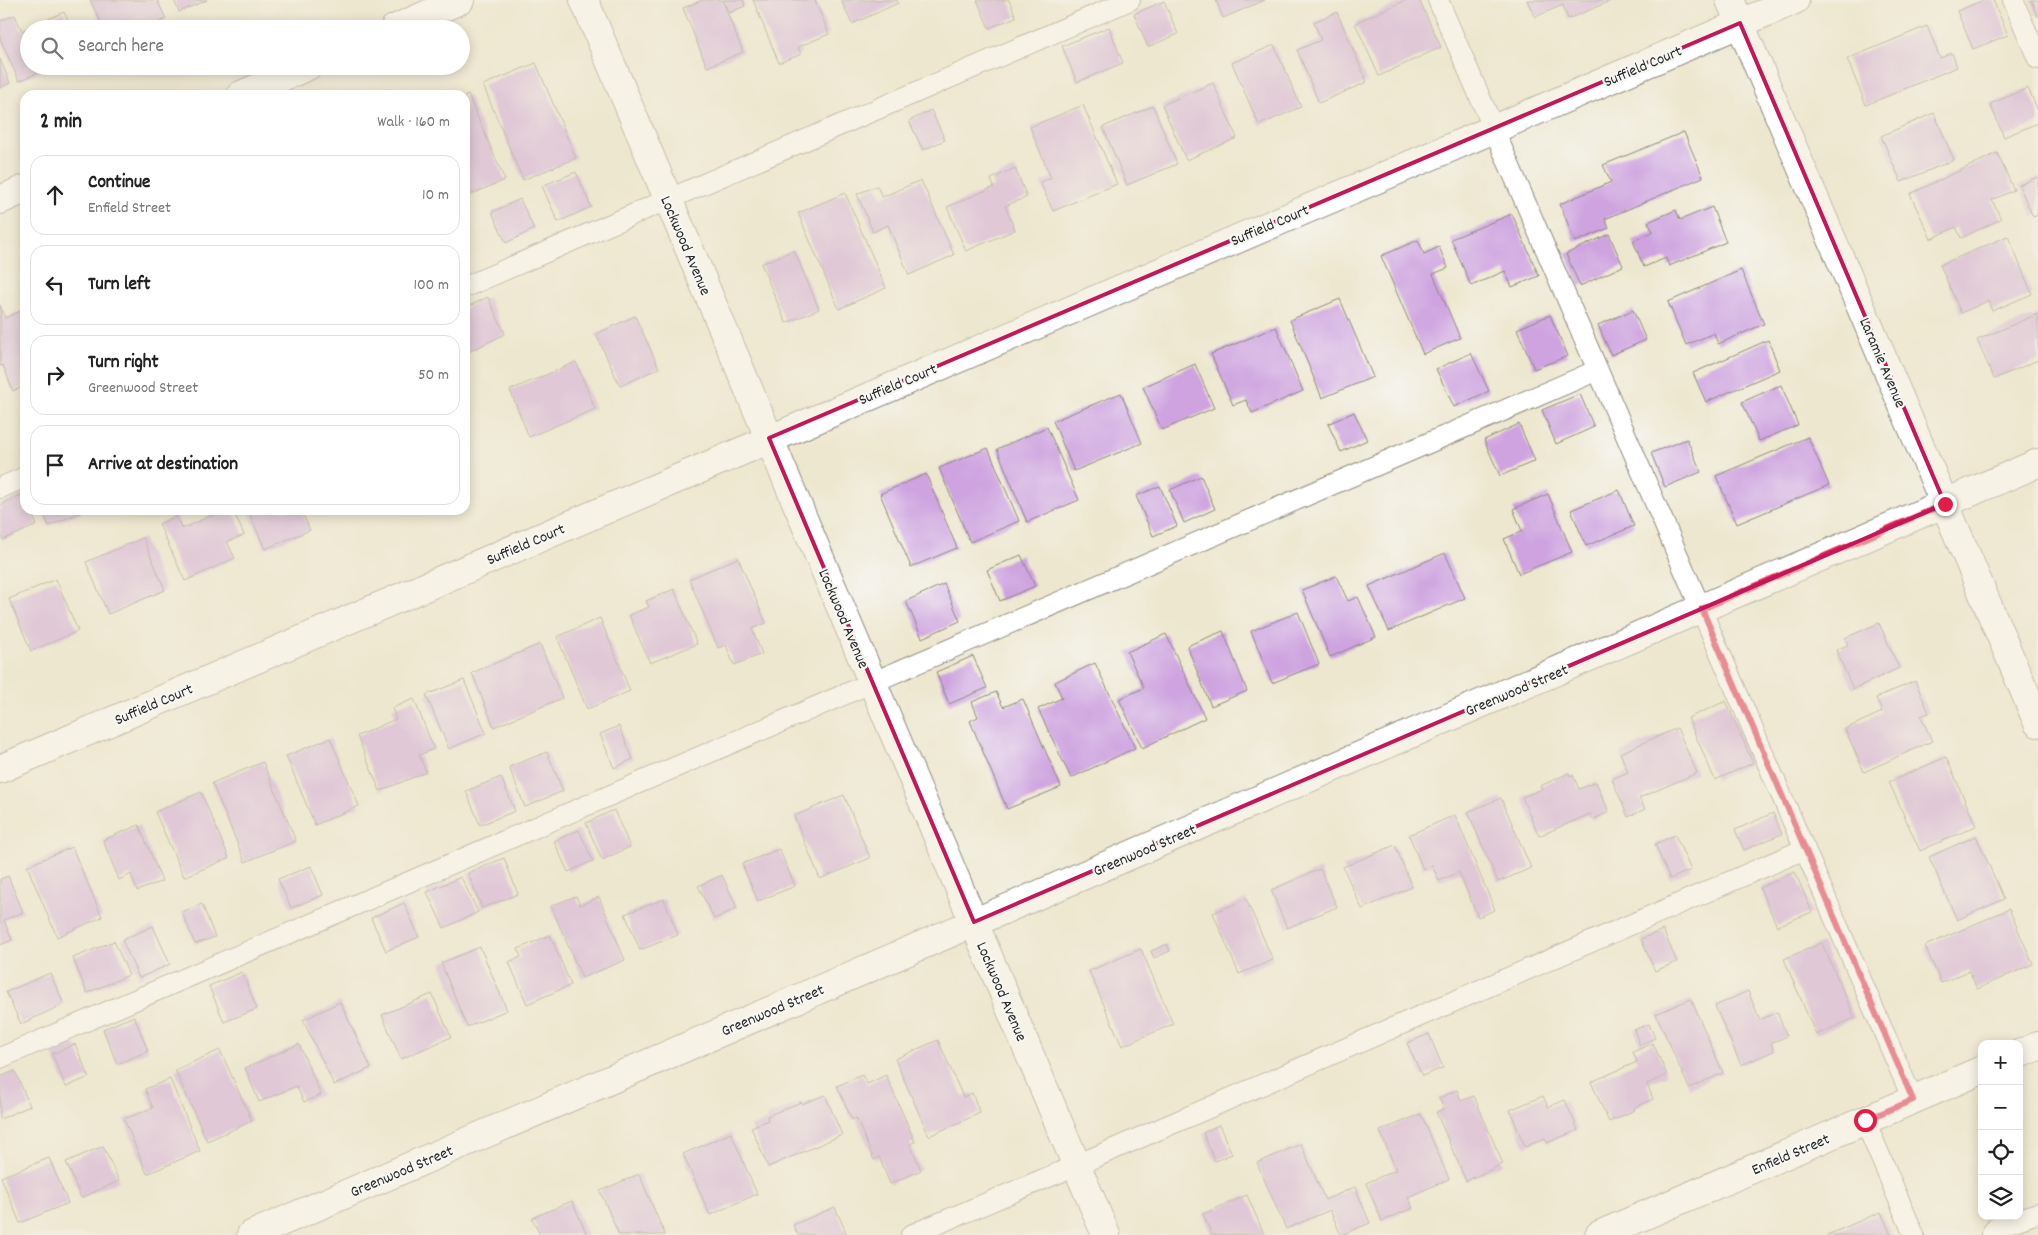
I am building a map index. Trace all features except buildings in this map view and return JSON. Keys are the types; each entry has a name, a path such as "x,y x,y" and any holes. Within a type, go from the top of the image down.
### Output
{"street":[{"path":"414,20 460,0"},
{"name":"Lockwood Avenue","path":"584,0 1106,1235"},
{"name":"Suffield Court","path":"0,768 1492,129 1735,12 1795,0"},
{"name":"Laramie Avenue","path":"1735,12 2038,723"},
{"path":"253,90 287,75"},
{"path":"0,200 20,191"},
{"name":"Greenwood Street","path":"250,1235 2038,463"},
{"path":"2023,1052 2038,1046"},
{"name":"Enfield Street","path":"1599,1235 1978,1072"}],"lane":[{"path":"470,285 1130,0"},
{"path":"1438,0 1492,129 1702,609 1913,1100"},
{"path":"2013,0 2038,59"},
{"path":"0,1058 1598,370"},
{"path":"0,488 20,479"},
{"path":"911,1235 1077,1165 1805,849"},
{"path":"1865,1120 1914,1235"},
{"path":"1991,1235 1996,1227 2038,1213"}],"highlighted area":[{"path":"1740,23 1945,504 974,922 769,438"}],"route":[{"path":"1865,1120 1913,1100 1702,609 1945,504"}]}
